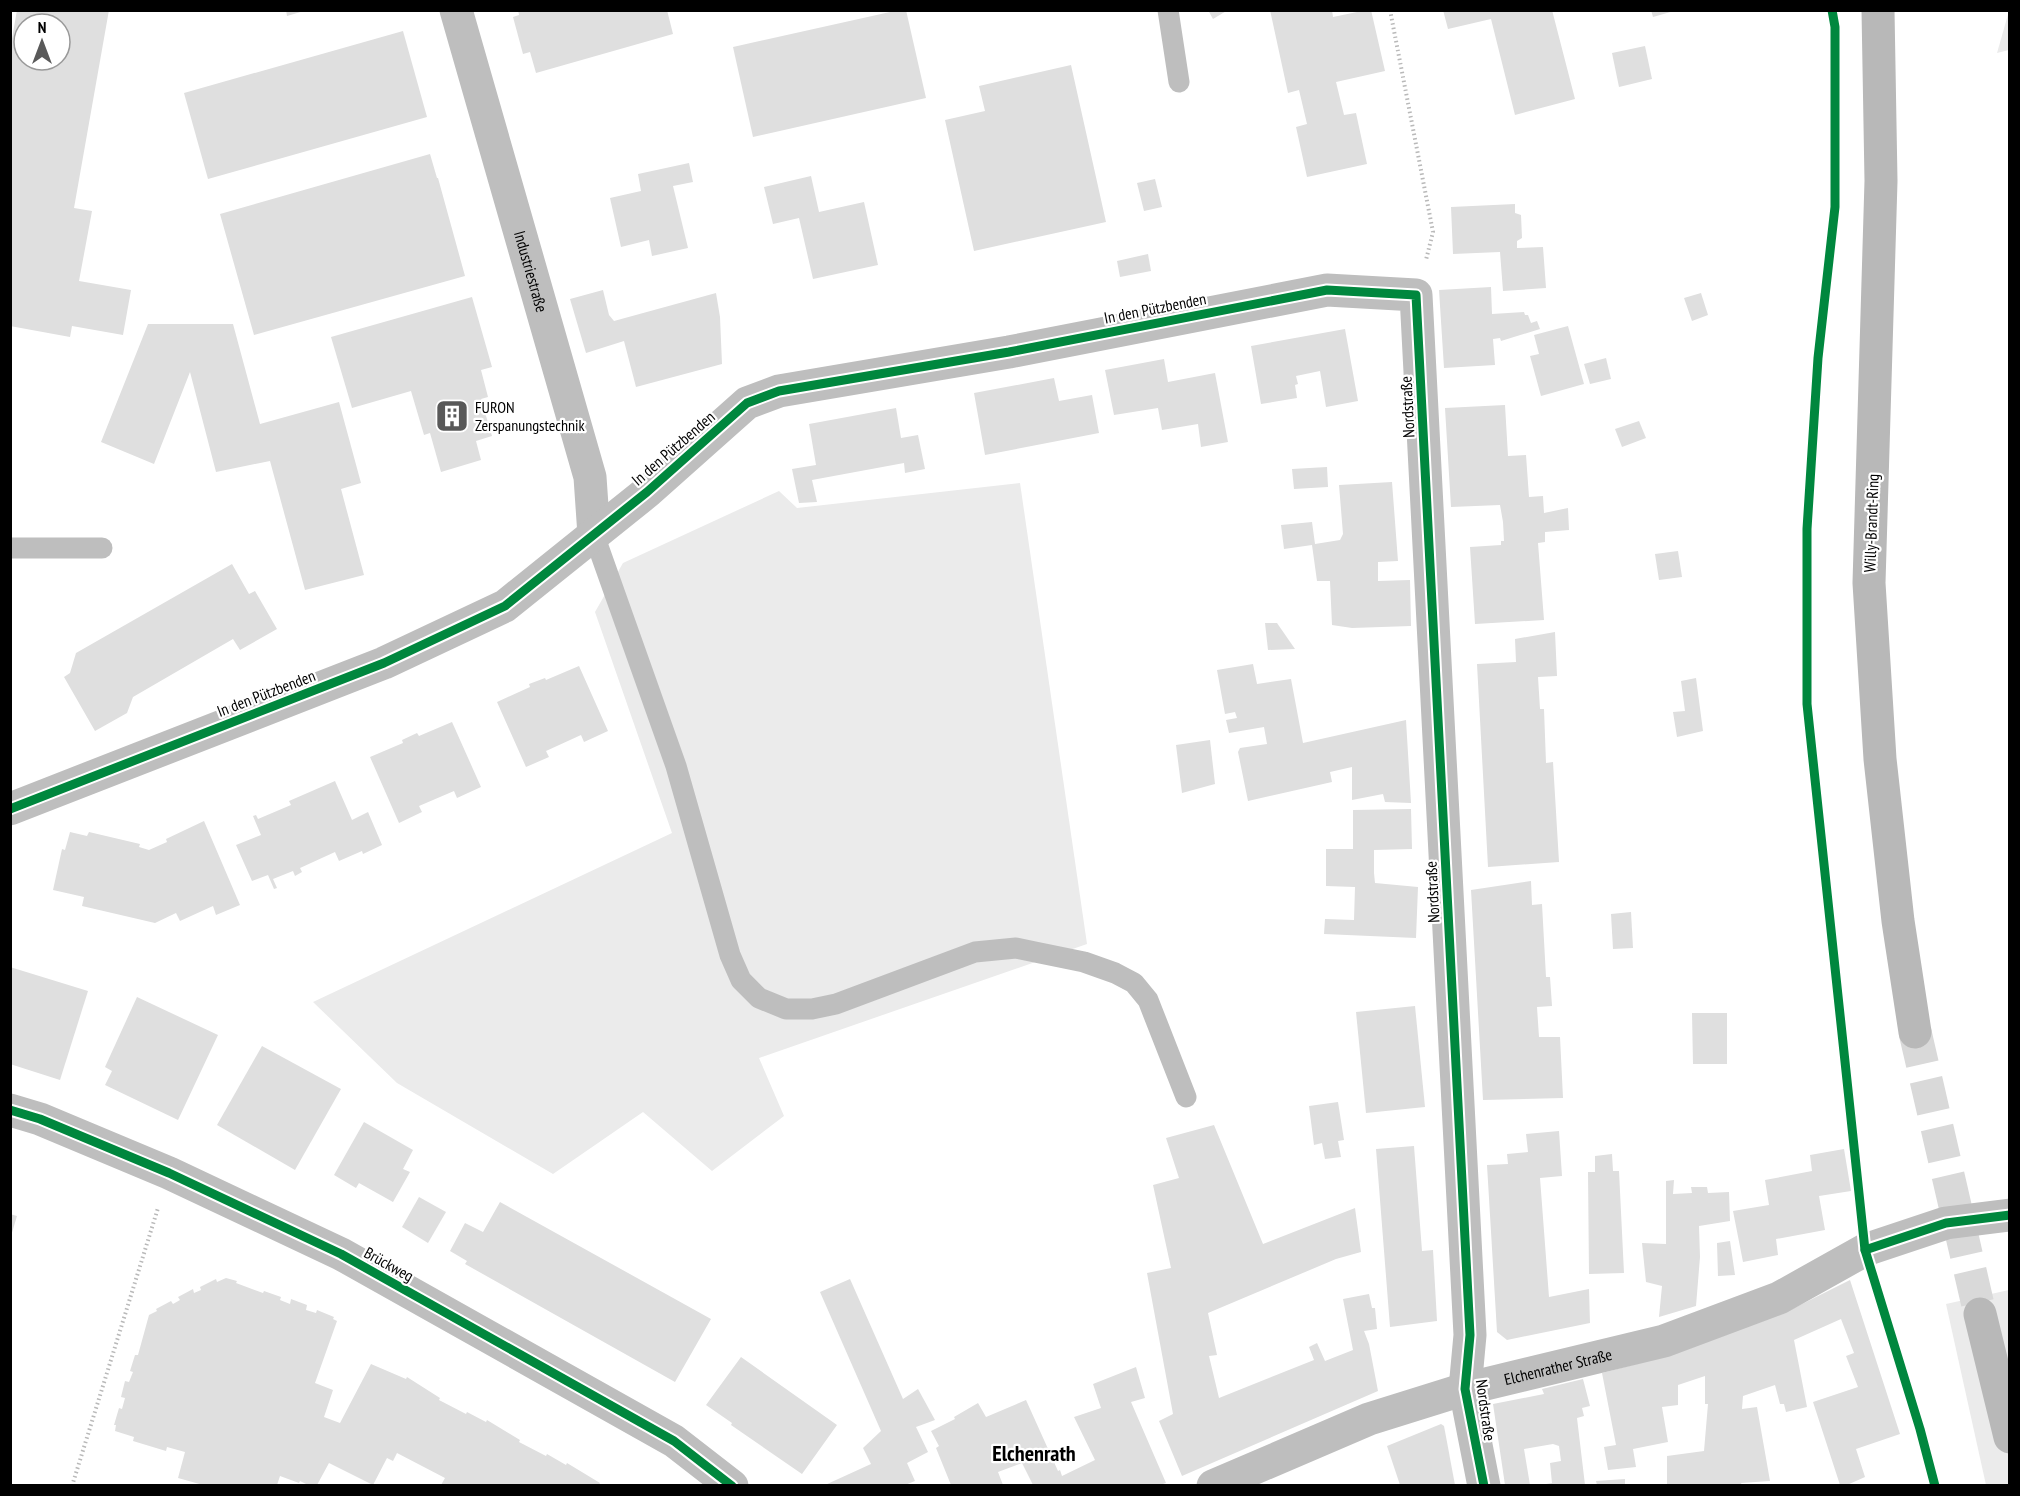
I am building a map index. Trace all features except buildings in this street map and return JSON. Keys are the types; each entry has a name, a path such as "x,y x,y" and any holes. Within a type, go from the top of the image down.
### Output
{"main road":[{"name":"Willy-Brandt-Ring","path":"1878,10 1881,192 1869,583 1880,759 1898,921 1915,1032"},
{"path":"1980,1314 2010,1437"}],"street":[{"name":"Industriestraße","path":"456,10 590,477 594,535"},
{"name":"In den Pützbenden","path":"10,809 384,663 505,606 594,535 747,403 779,391 1009,352 1327,290 1416,296"},
{"name":"Nordstraße","path":"1416,296 1470,1335 1465,1389 1484,1485"},
{"name":"Brückweg","path":"10,1110 40,1119 169,1173 341,1254 674,1441 732,1485"},
{"name":"Elchenrather Straße","path":"1214,1485 1369,1419 1465,1389 1664,1341 1779,1298 1865,1250 1946,1223 2010,1215"}],"lane":[{"path":"1168,10 1179,82"},
{"path":"594,535 676,766 730,955 741,980 759,998 786,1009 812,1010 836,1004 975,952 1016,948 1074,960 1115,973 1134,983 1148,1000 1186,1097"},
{"path":"10,548 102,548"}],"path":[{"path":"1390,10 1433,232 1416,296"},
{"path":"72,1485 169,1173"}],"shaded area":[{"path":"2009,11 2009,50 1997,53"},
{"path":"1020,483 1087,944 759,1058 784,1116 712,1171 643,1112 553,1174 397,1083 313,1002 672,833 595,612 623,563 779,491 797,508"},
{"path":"2009,1290 2009,1485 1986,1485 1946,1304"}],"tunnel":[{"path":"1915,1032 1980,1314"}],"cycle path":[{"path":"1832,10 1835,27 1835,207 1818,358 1807,529 1807,704 1865,1250 1920,1429 1935,1486"},
{"path":"10,809 384,663 505,606 647,492 747,403 779,391 1009,352 1327,290 1416,295 1470,1335 1465,1389 1484,1486"},
{"path":"10,1110 40,1119 169,1173 341,1254 674,1441 732,1486"},
{"path":"1865,1250 1946,1223 2010,1215"}],"place":[{"name":"FURON Zerspanungstechnik","path":"452,416"}],"district":[{"name":"Elchenrath","path":"1034,1453"}]}
